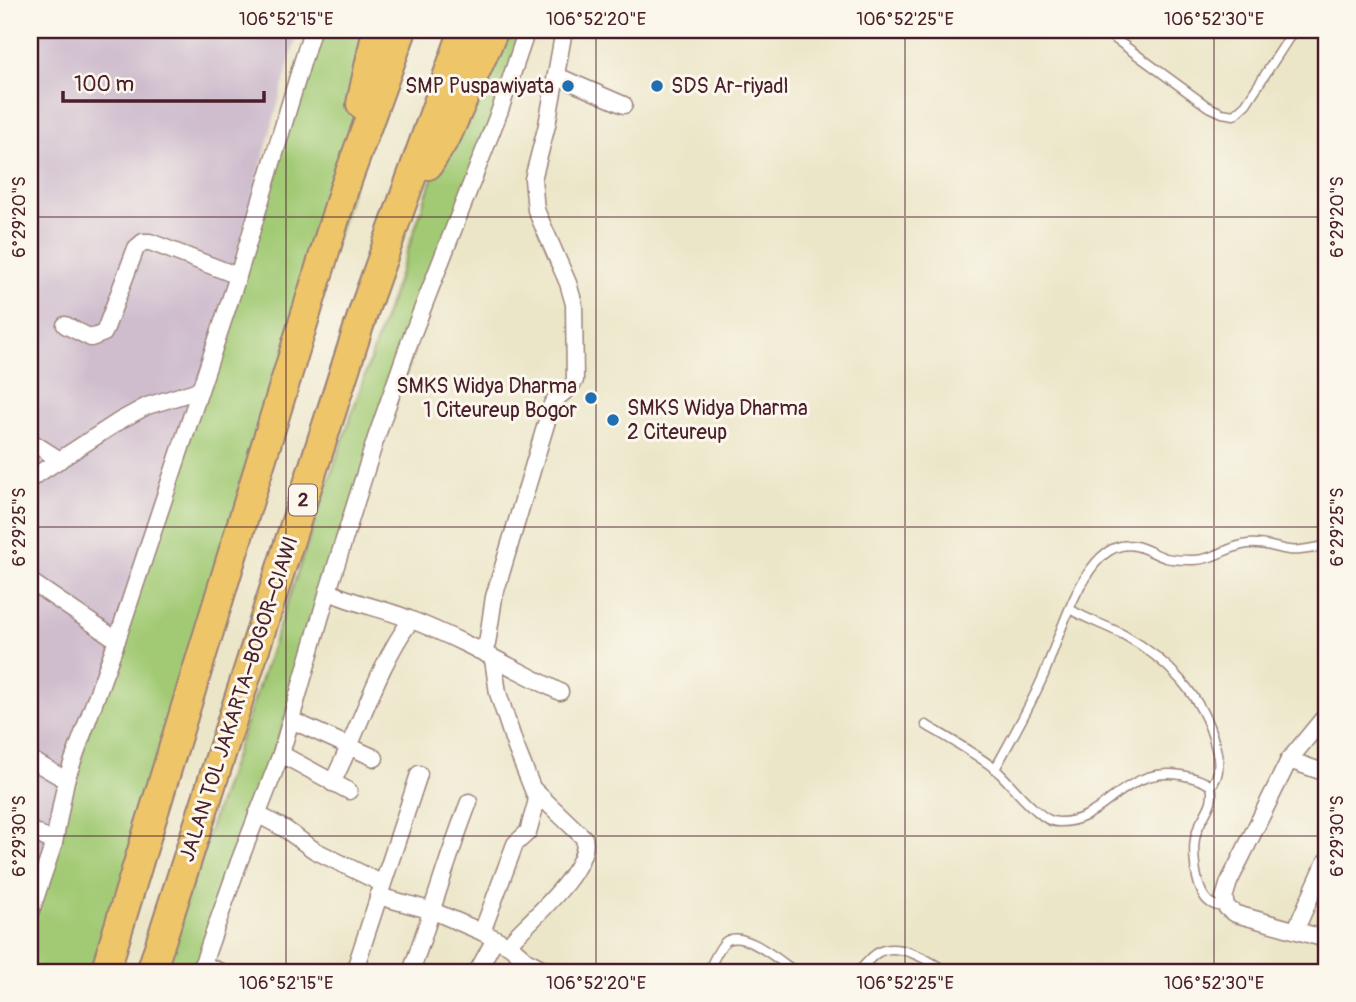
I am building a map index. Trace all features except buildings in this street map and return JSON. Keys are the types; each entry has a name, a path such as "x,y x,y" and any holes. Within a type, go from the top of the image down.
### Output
{"highway":[{"path":"344,189 377,30"},
{"path":"105,972 344,189 402,30"},
{"name":"JALAN TOL JAKARTA–BOGOR–CIAWI","path":"151,972 361,321 464,30"},
{"path":"401,206 447,135 494,30"}],"street":[{"path":"30,914 54,843 66,780 117,640 238,276 312,30"},
{"path":"220,972 201,968 281,754 373,446 411,338 500,110 527,30"},
{"path":"478,650 487,644 494,597 552,404 575,380 574,304 537,210 533,179 564,30"},
{"path":"556,76 624,104"},
{"path":"65,325 91,338 104,333 136,248 143,242 150,242 238,276"},
{"path":"30,480 130,415 199,390"},
{"path":"30,440 60,460"},
{"path":"30,581 117,640"},
{"path":"328,591 411,620 478,650 560,692"},
{"path":"332,783 350,748 393,645 411,620"},
{"path":"477,972 496,939 515,844 528,832 536,807 534,790 515,745 498,693 493,659"},
{"path":"1326,715 1289,760 1229,882 1224,898 1227,908 1236,914 1326,939"},
{"path":"291,720 375,758"},
{"path":"281,754 349,791"},
{"path":"30,759 66,780"},
{"path":"1289,760 1326,773"},
{"path":"354,972 419,774"},
{"path":"496,939 514,938 561,890 585,846 584,838 534,790"},
{"path":"411,972 433,911 449,854 469,802"},
{"path":"257,814 379,890 496,939 547,972"},
{"path":"30,829 54,843"},
{"path":"1296,929 1326,861"}],"lane":[{"path":"1103,30 1208,106 1234,115 1246,104 1294,30"},
{"path":"995,769 1043,677 1052,648 1090,569 1109,551 1118,547 1138,546 1167,558 1193,561 1202,560 1232,546 1247,544 1265,543 1291,551 1326,546"},
{"path":"1070,609 1122,634 1177,673 1206,715 1211,727 1218,766 1216,781 1212,786 1212,802 1197,828 1195,866 1205,898 1214,905 1227,908"},
{"path":"926,725 995,769 1046,819 1060,822 1081,819 1128,785 1154,775 1186,776 1212,786"},
{"path":"708,972 723,944 737,938 748,941 796,972"},
{"path":"859,972 875,954 892,949 901,950 948,972"}],"shaded area":[{"path":"30,30 298,30 136,626 37,972 30,972"}],"green space":[{"path":"312,30 402,30 104,972 30,972 30,914"},
{"path":"476,30 528,30 328,591 200,972 161,972 447,135"}],"place":[{"name":"SMP Puspawiyata","path":"568,86"},
{"name":"SDS Ar-riyadl","path":"657,86"},
{"name":"SMKS Widya Dharma 1 Citeureup Bogor","path":"591,398"},
{"name":"SMKS Widya Dharma 2 Citeureup","path":"613,420"}]}
